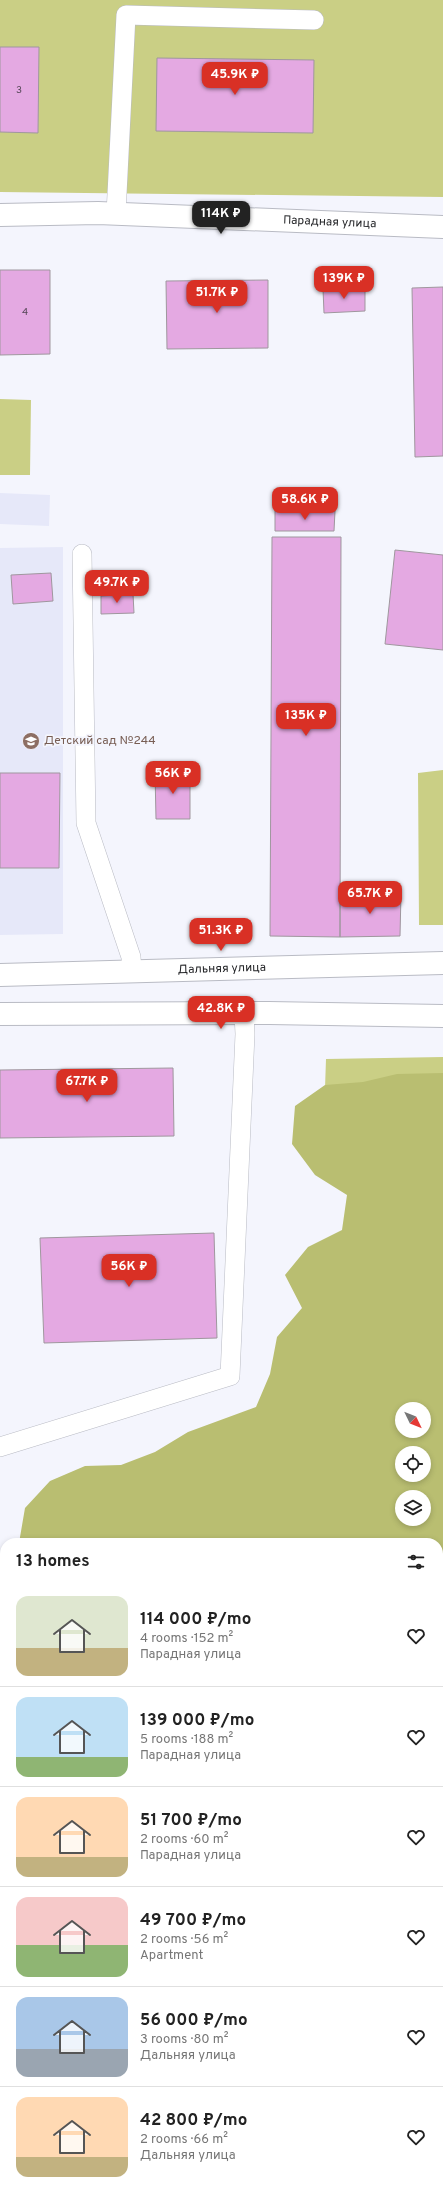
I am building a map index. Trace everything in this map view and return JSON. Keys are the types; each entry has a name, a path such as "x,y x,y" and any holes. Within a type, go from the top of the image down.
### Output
{"main road":[{"name":"Парадная улица","path":"0,214 116,214 443,227"},
{"name":"Дальняя улица","path":"0,975 443,963"},
{"path":"0,1014 443,1016"}],"lane":[{"path":"116,214 126,15 314,20"},
{"path":"82,554 86,823 132,957 132,972"},
{"path":"0,1447 230,1376 245,1034 244,1014"}],"shaded area":[{"path":"0,493 50,495 49,526 0,524"},
{"name":"Детский сад №244","path":"63,547 63,934 0,935 0,548"}],"green space":[{"path":"0,0 443,0 443,197 0,192"},
{"path":"0,399 31,400 30,475 0,475"},
{"path":"443,770 443,925 419,925 418,773"},
{"path":"443,1057 443,1152 323,1147 326,1059"},
{"path":"443,1073 443,1538 20,1538 25,1508 50,1481 85,1466 121,1465 155,1452 188,1432 256,1407 270,1374 277,1337 302,1308 285,1275 308,1247 342,1230 347,1195 315,1175 292,1144 295,1106 325,1085 363,1082 397,1074"}],"building":[{"path":"0,47 39,47 38,133 0,132"},
{"path":"157,58 314,60 313,133 156,131"},
{"path":"0,270 50,270 50,354 0,355"},
{"path":"268,280 268,348 167,349 166,281"},
{"path":"365,287 365,311 324,313 323,289"},
{"path":"443,287 443,456 415,457 412,288"},
{"path":"275,511 335,511 334,531 275,531"},
{"path":"272,537 341,537 340,937 270,936"},
{"path":"395,550 443,555 443,650 385,644"},
{"path":"51,573 53,601 13,604 11,575"},
{"path":"133,594 134,613 101,614 101,596"},
{"path":"155,772 190,772 190,819 156,819"},
{"path":"0,773 60,773 59,868 0,868"},
{"path":"340,893 401,893 400,936 340,937"},
{"path":"173,1068 174,1136 0,1138 0,1070"},
{"path":"214,1233 217,1338 44,1343 40,1238"}],"place":[{"name":"Детский сад №244","path":"31,741"}]}
